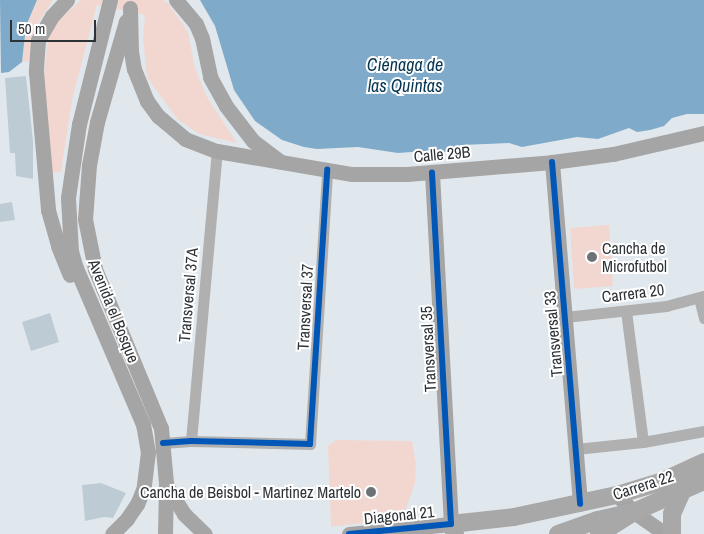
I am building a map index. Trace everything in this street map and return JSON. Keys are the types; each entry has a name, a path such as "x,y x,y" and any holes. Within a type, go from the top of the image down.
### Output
{"main road":[{"path":"67,0 44,27 36,53 46,196 52,228 64,263 93,310"},
{"name":"Avenida el Bosque","path":"110,0 90,73 79,124 68,198 71,250 93,310 143,424 148,452 148,470 137,504 127,519 112,534"},
{"path":"176,0 196,24 202,38 210,77 226,106 253,140 284,164"},
{"name":"Avenida el Bosque","path":"132,4 97,122 85,201 86,235 102,290 157,414 163,443 166,483 165,534"},
{"name":"Calle 29B","path":"132,4 131,51 139,85 158,116 184,139 217,151 284,164 352,174 381,175 432,173 552,162 614,154 704,133"},
{"name":"Transversal 33","path":"552,162 580,504"},
{"name":"Transversal 35","path":"432,173 453,529"},
{"name":"Carrera 22","path":"580,504 663,481 704,462"},
{"name":"Carrera 22","path":"599,534 634,512 704,482"},
{"path":"166,483 184,514 205,534"},
{"path":"672,534 672,514 682,492"},
{"path":"617,495 634,512 664,534"},
{"path":"562,533 580,504"},
{"name":"Diagonal 21","path":"349,534 453,529 580,504"},
{"name":"Carrera 22","path":"562,533 598,520 634,512"}],"street":[{"name":"Transversal 37A","path":"191,441 217,151"},
{"name":"Transversal 37","path":"191,441 310,444 327,170"},
{"path":"701,297 704,318"},
{"name":"Carrera 20","path":"565,316 666,306 701,297"},
{"path":"626,311 643,442"},
{"path":"576,449 643,442 704,431"},
{"path":"163,443 191,441"}],"shaded area":[{"path":"37,0 53,0 38,23 29,61 22,62 26,26"},
{"path":"81,0 163,0 168,3 188,32 195,68 207,97 237,143 199,134 177,119 147,77 143,38 145,15 97,5 72,100 61,172 51,173 44,76 48,39 59,20"},
{"name":"Cancha de Microfutbol","path":"609,225 613,286 574,289 570,228"},
{"name":"Cancha de Beisbol - Martinez Martelo","path":"336,440 412,441 416,464 415,483 404,514 394,519 331,527 328,446"}],"water":[{"path":"0,0 37,0 26,26 22,62 9,72 1,73"},
{"name":"Ciénaga de las Quintas","path":"200,0 704,0 704,114 687,114 672,118 664,126 650,130 637,132 629,128 598,139 577,137 522,147 509,143 462,145 449,152 398,153 358,147 317,149 304,147 282,140 255,121 234,90 215,26"}],"building":[{"path":"26,76 33,141 33,179 16,176 15,153 10,153 5,78"},
{"path":"12,202 15,220 0,222 0,204"},
{"path":"50,313 59,342 31,351 22,322"},
{"path":"101,483 126,493 113,518 104,517 85,521 82,485"}],"cycle path":[{"path":"552,162 580,504"},
{"path":"163,443 191,441 310,444 327,170"},
{"path":"349,534 451,524 432,173"}],"place":[{"name":"Cancha de Microfutbol","path":"592,257"},
{"name":"Cancha de Beisbol - Martinez Martelo","path":"371,492"}]}
